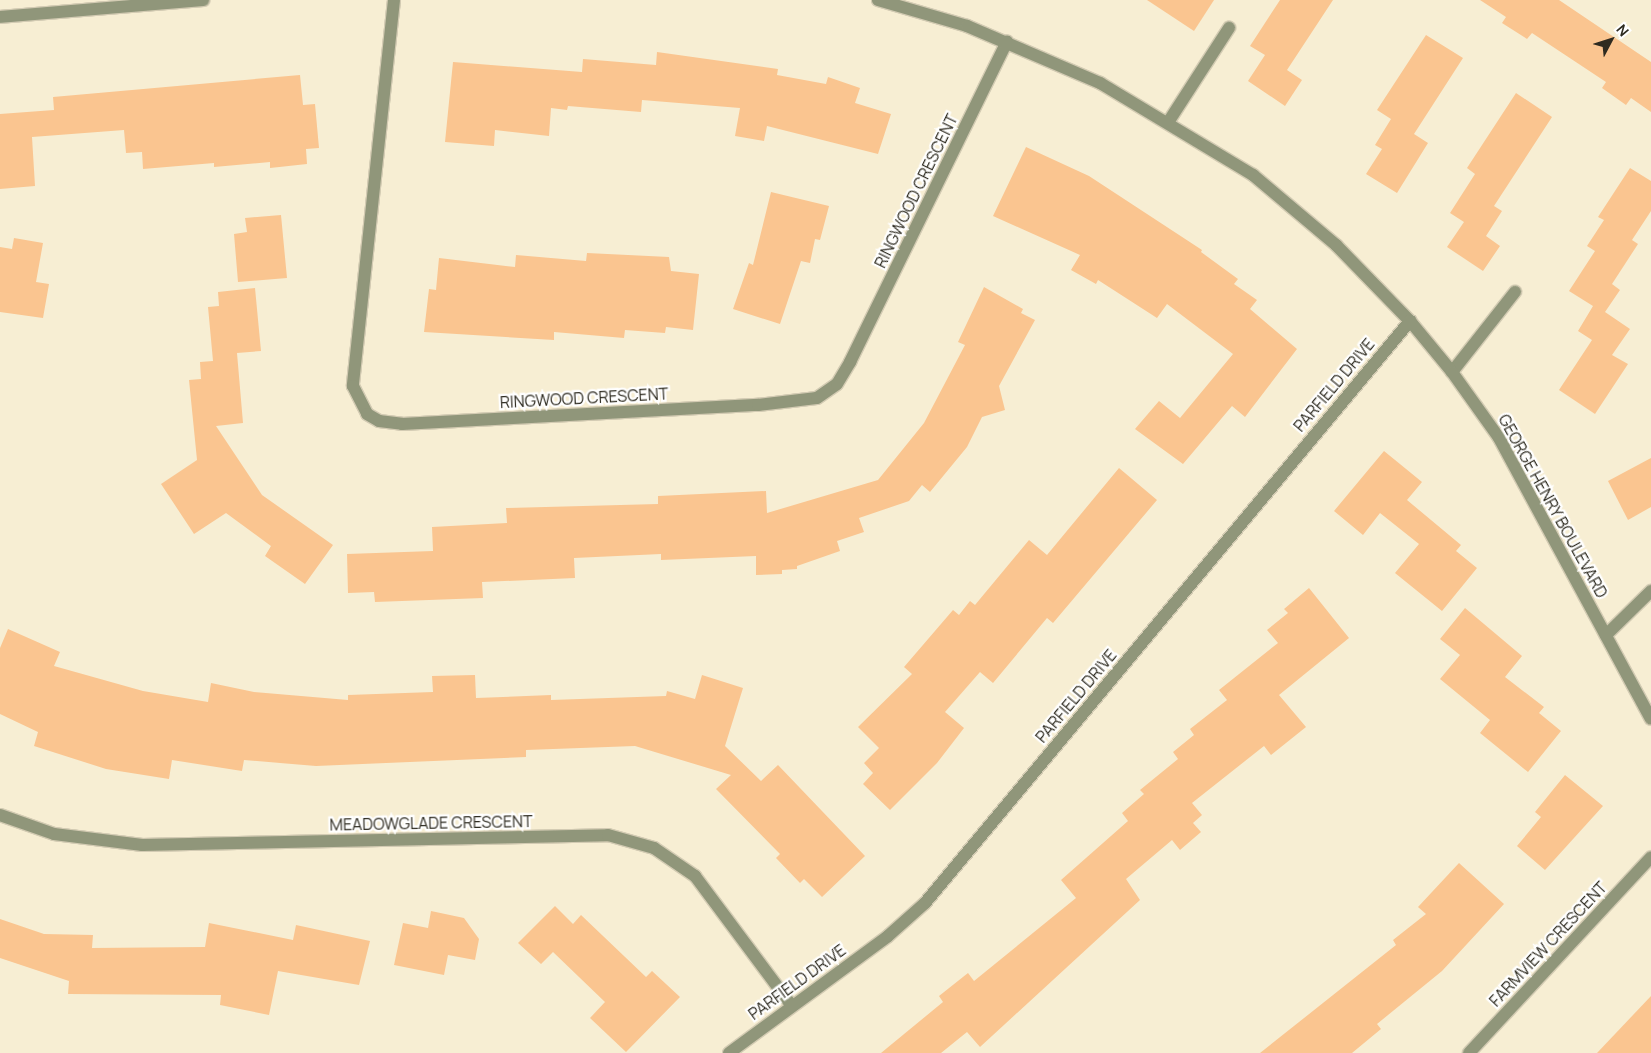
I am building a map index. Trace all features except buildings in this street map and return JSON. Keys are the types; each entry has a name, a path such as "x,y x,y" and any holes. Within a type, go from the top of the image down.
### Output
{"street":[{"path":"0,17 203,0"},
{"name":"RINGWOOD CRESCENT","path":"394,0 353,386 367,414 379,421 402,424 758,405 817,398 837,384 850,362 1007,41"},
{"name":"GEORGE HENRY BOULEVARD","path":"878,0 916,5 1007,41 1100,83 1169,121 1253,175 1336,246 1410,321 1452,372 1500,438 1651,719"},
{"path":"1169,121 1229,28"},
{"path":"1452,372 1515,292"},
{"name":"PARFIELD DRIVE","path":"729,1053 888,936 925,903 1410,321"},
{"path":"1606,635 1651,591"},
{"name":"MEADOWGLADE CRESCENT","path":"0,815 54,834 142,846 608,835 654,848 695,876 792,1006"},
{"name":"FARMVIEW CRESCENT","path":"1469,1053 1651,858"}]}
